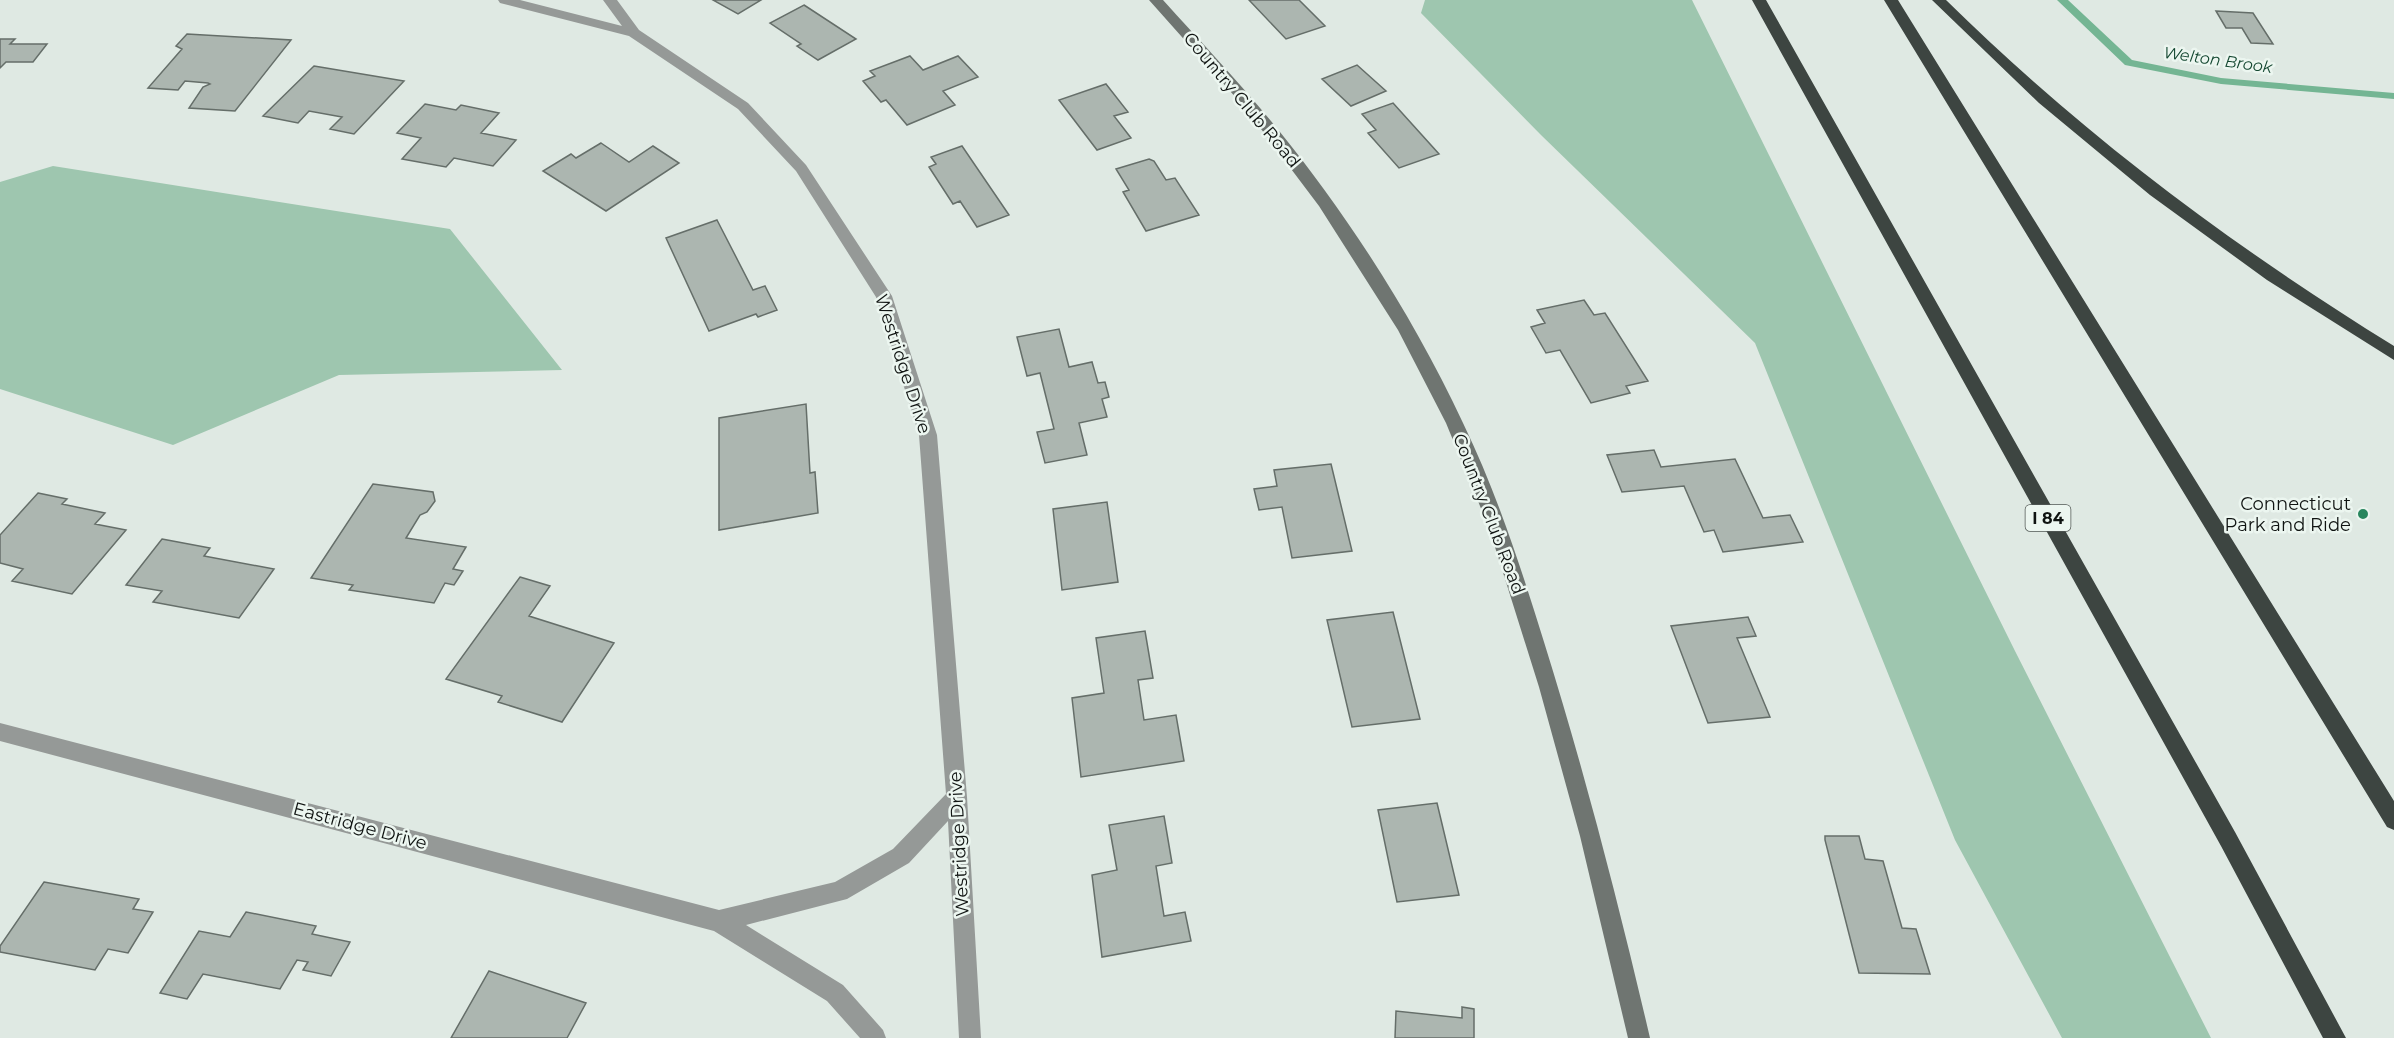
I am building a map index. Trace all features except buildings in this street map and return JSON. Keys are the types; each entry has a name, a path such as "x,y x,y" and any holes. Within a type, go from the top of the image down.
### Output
{"highway":[{"name":"I 84","path":"1759,0 2228,839 2335,1038"},
{"path":"1891,0 2394,820"},
{"path":"1939,0 2027,86 2152,188 2221,239 2394,354"}],"street":[{"name":"Westridge Drive","path":"505,0 634,33 743,106 801,168 884,296 928,435 957,797 970,1038"},
{"path":"610,0 634,33"},
{"name":"Country Club Road","path":"1156,0 1239,93 1304,172 1361,257 1413,344 1454,420 1489,504 1564,735 1604,887 1639,1038"},
{"name":"Eastridge Drive","path":"0,732 720,921 835,993 875,1038"},
{"name":"Eastridge Drive","path":"720,921 839,892 901,856 957,797"}],"green space":[{"path":"1425,0 1692,0 2015,651 2211,1038 2062,1038 1955,840 1755,343 1541,135 1421,13"},
{"path":"53,166 450,229 562,370 339,375 173,445 0,389 0,182"}],"waterway":[{"name":"Welton Brook","path":"2062,0 2129,63 2221,81 2394,96"}],"place":[{"name":"Connecticut Park and Ride","path":"2363,514"}]}
